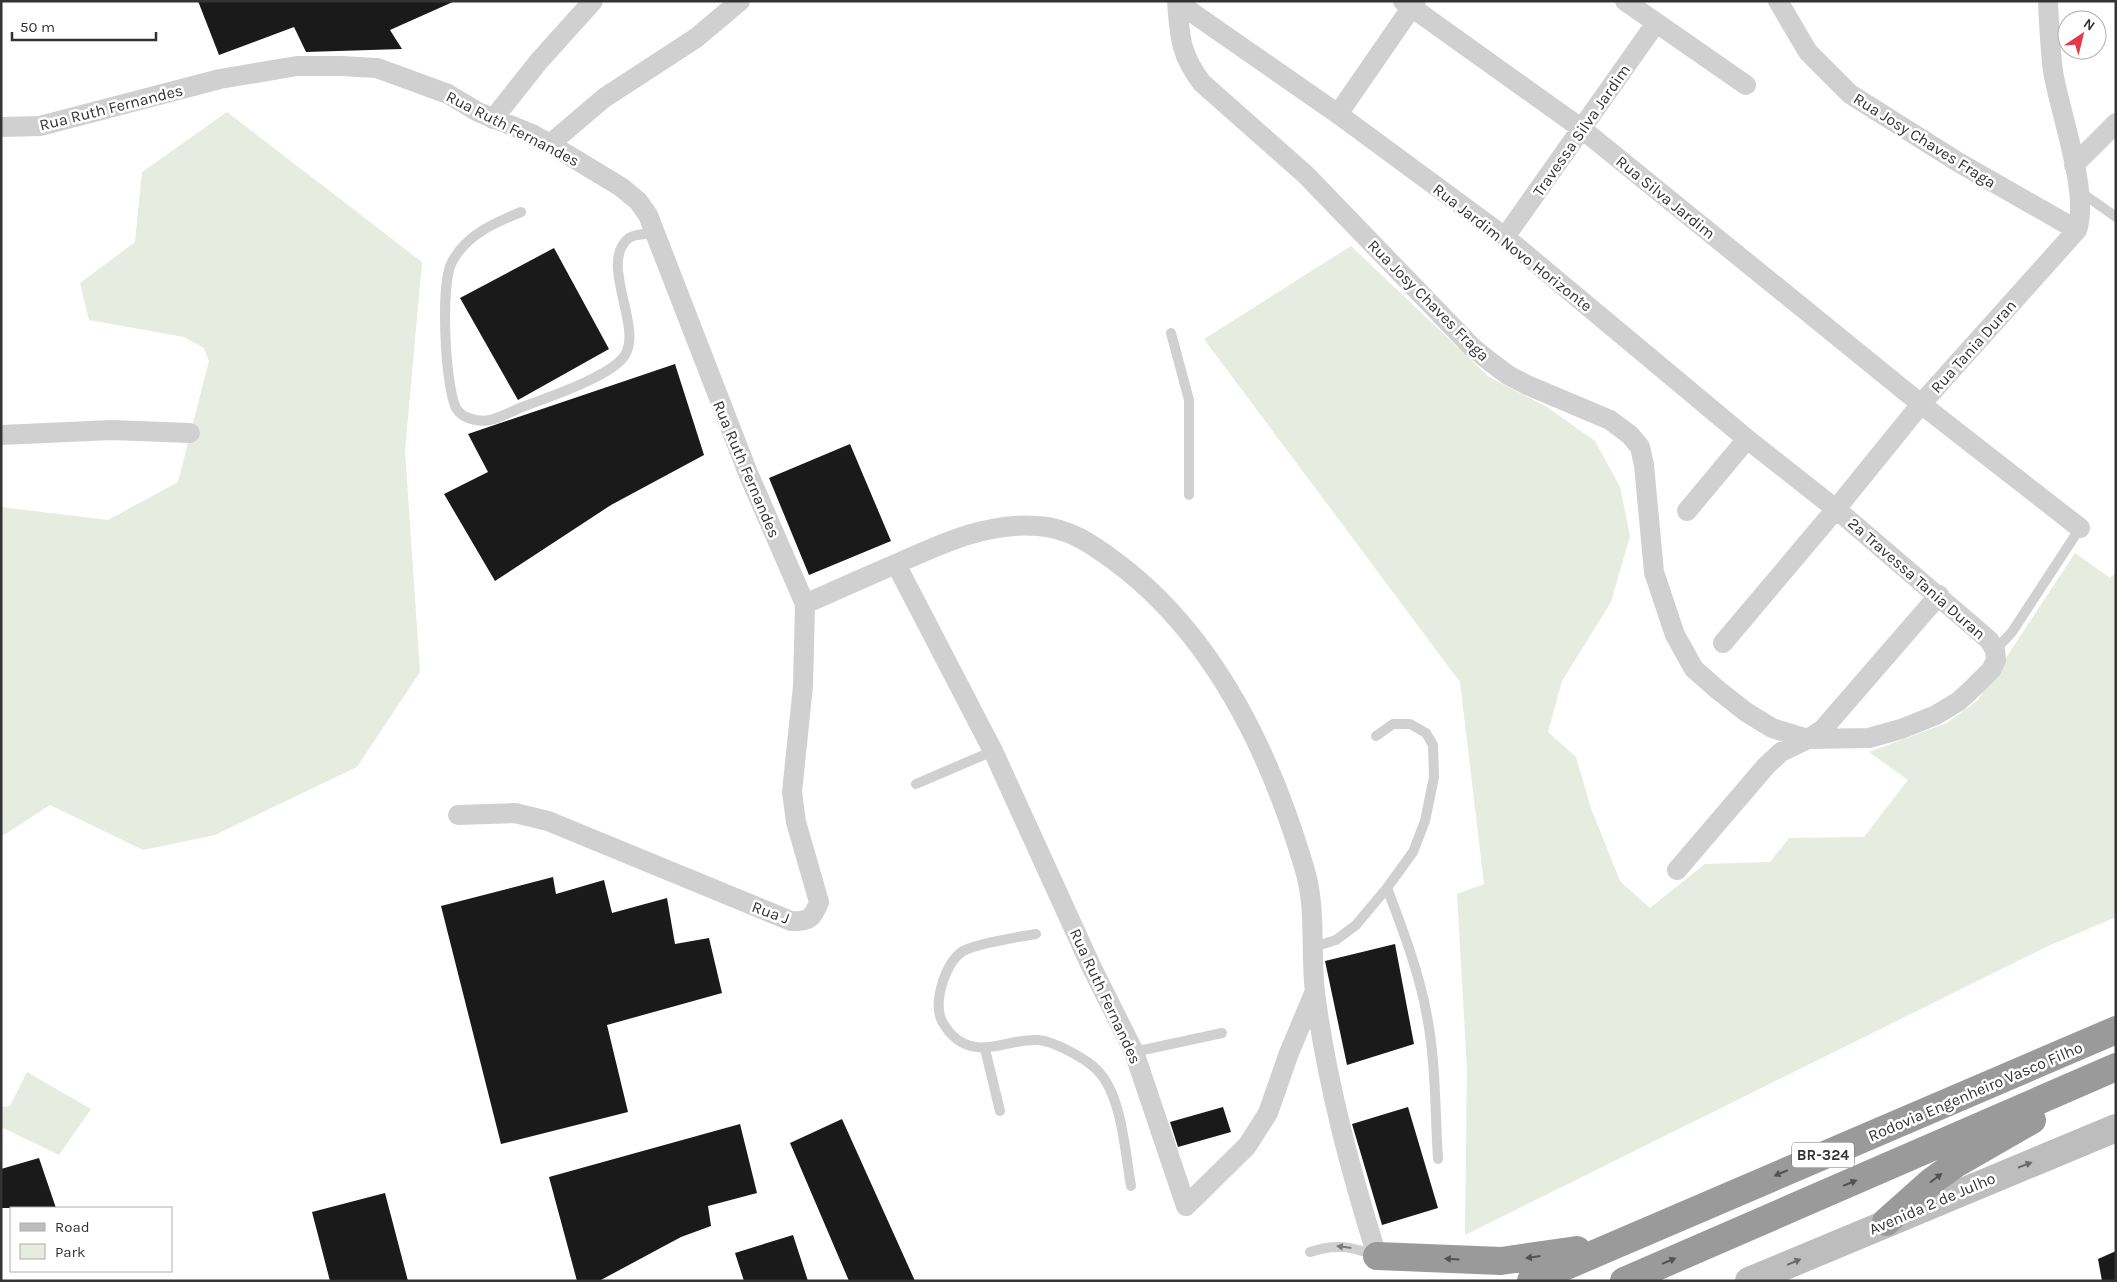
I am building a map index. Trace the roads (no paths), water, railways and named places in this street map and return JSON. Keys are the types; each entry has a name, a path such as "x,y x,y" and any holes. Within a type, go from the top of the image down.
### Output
{"highway":[{"name":"Rodovia Engenheiro Vasco Filho","path":"1531,1281 2116,1030"},
{"path":"1886,1222 1932,1180 1957,1163 2040,1115 2111,1069"},
{"name":"Rodovia Engenheiro Vasco Filho","path":"1624,1281 2111,1069"},
{"path":"1377,1256 1501,1261 1585,1249 1648,1230"}],"main road":[{"name":"Avenida 2 de Julho","path":"1749,1281 1886,1222 2086,1142 2116,1128"}],"street":[{"path":"494,119 540,61 593,1"},
{"path":"550,144 604,98 688,44 740,1"},
{"path":"1625,1 1746,85"},
{"name":"Rua Josy Chaves Fraga","path":"1778,1 1808,52 1850,94 1958,162 2077,230"},
{"path":"2048,1 2053,72 2078,191 2081,220 2077,230"},
{"name":"Rua Josy Chaves Fraga","path":"1177,2 1182,50 1189,66 1202,83 1306,175 1472,347 1508,375 1610,420 1630,435 1640,447 1644,465 1654,572 1675,635 1694,669"},
{"name":"Rua Jardim Novo Horizonte","path":"1177,2 1338,114 1505,237 1747,439 1836,509"},
{"path":"1338,114 1410,3"},
{"name":"Rua Silva Jardim","path":"1410,3 1582,129 1921,404 2080,528"},
{"name":"Travessa Silva Jardim","path":"1505,237 1656,22"},
{"name":"Rua Ruth Fernandes","path":"1,127 40,126 220,79 297,66 377,68 448,94 494,119 532,134 550,144 621,187 638,201 648,215 748,473 805,604 954,538 998,526 1039,526 1073,532 1134,576 1167,607 1201,647 1231,693 1260,746 1305,869 1312,902 1315,990 1334,1102 1352,1178 1377,1256"},
{"path":"2074,165 2116,123"},
{"name":"Rua Tania Duran","path":"1723,643 1836,509 1921,404 2077,230"},
{"path":"1,435 112,430 190,433"},
{"path":"1686,511 1747,439"},
{"name":"2ª Travessa Tania Duran","path":"1694,669 1746,712 1772,728 1808,740 1869,738 1901,729 1959,702 1990,670 1996,660 1995,650 1989,640 1836,509"},
{"name":"Rua Ruth Fernandes","path":"896,564 993,751 1091,966 1134,1052 1186,1206 1246,1146 1268,1113 1289,1053 1315,990"},
{"path":"1677,870 1766,766 1782,752 1808,740 1823,729 1938,595"},
{"name":"Rua J","path":"458,815 515,813 548,821 791,921 804,922 812,917 819,902 796,822 792,792 803,686 805,604"}],"lane":[{"path":"2078,191 2116,217"},
{"path":"521,212 490,225 472,238 459,251 451,264 447,283 446,336 449,382 457,409 463,416 474,420 490,420 574,388 611,367 626,354 629,337 626,312 619,285 618,258 622,245 631,237 655,233"},
{"path":"1171,333 1189,400 1189,496"},
{"path":"1995,650 2012,632 2080,528"},
{"path":"1313,947 1336,940 1356,925 1387,888 1413,852 1426,821 1434,777 1433,745 1426,733 1410,724 1393,724 1376,736"},
{"path":"916,784 993,751"},
{"path":"1387,888 1414,960 1428,1018 1434,1078 1438,1159"},
{"path":"1036,934 990,943 963,951 948,969 939,991 940,1016 952,1035 968,1046 984,1049 1039,1040 1073,1052 1098,1071 1112,1093 1131,1186"},
{"path":"1134,1052 1222,1033"},
{"path":"984,1049 1000,1111"},
{"path":"1310,1252 1327,1246 1345,1246 1377,1256"}]}
